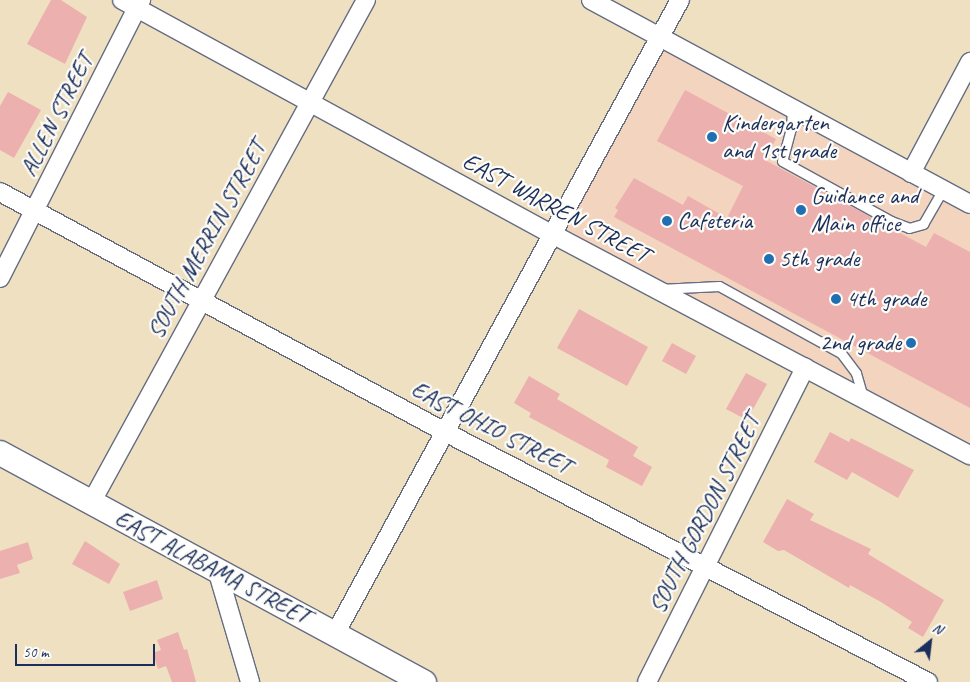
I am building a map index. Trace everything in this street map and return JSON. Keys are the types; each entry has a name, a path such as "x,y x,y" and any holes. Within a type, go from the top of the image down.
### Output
{"street":[{"name":"SOUTH MERRIN STREET","path":"92,503 366,0"},
{"path":"590,0 970,204"},
{"path":"335,634 680,0"},
{"name":"EAST WARREN STREET","path":"133,3 552,234 970,455"},
{"name":"ALLEN STREET","path":"0,278 35,212 133,3"},
{"path":"911,173 970,62"},
{"name":"EAST OHIO STREET","path":"0,192 200,303 928,682"},
{"name":"SOUTH GORDON STREET","path":"647,682 805,368"},
{"name":"EAST ALABAMA STREET","path":"0,453 218,573 424,682"},
{"path":"218,573 250,682"}],"lane":[{"path":"792,109 791,128 782,160 890,221 909,228 924,224 939,196 946,191"},
{"path":"657,289 719,286 842,353 856,373 863,398"}],"shaded area":[{"path":"659,38 970,204 970,455 552,234"}],"building":[{"path":"51,0 61,0 87,17 65,64 27,44"},
{"path":"685,90 776,139 765,160 926,247 934,233 970,252 970,408 614,217 618,210 615,208 634,178 683,205 688,196 727,218 743,186 657,141"},
{"path":"8,92 41,110 14,158 0,150 0,106"},
{"path":"579,309 648,347 627,386 557,348"},
{"path":"672,343 696,356 686,374 662,361"},
{"path":"746,373 767,384 747,420 726,409"},
{"path":"529,376 560,394 557,399 638,447 633,456 652,467 642,486 606,467 609,460 529,417 531,413 514,403"},
{"path":"830,432 849,442 851,438 914,470 898,498 852,472 847,480 814,462"},
{"path":"787,499 814,514 810,520 871,549 868,554 944,600 923,637 908,628 912,622 881,602 850,585 849,588 784,550 778,551 763,542"},
{"path":"85,541 120,564 109,584 72,564"},
{"path":"28,542 33,559 17,565 20,573 0,579 0,551"},
{"path":"157,580 163,599 130,611 123,592"},
{"path":"178,632 184,650 187,649 196,682 172,682 166,666 158,669 153,653 161,650 157,640"}],"place":[{"name":"Kindergarten and 1st grade","path":"712,137"},
{"name":"Guidance and Main office","path":"801,210"},
{"name":"Cafeteria","path":"667,221"},
{"name":"5th grade","path":"769,259"},
{"name":"4th grade","path":"836,299"},
{"name":"2nd grade","path":"911,343"}]}
